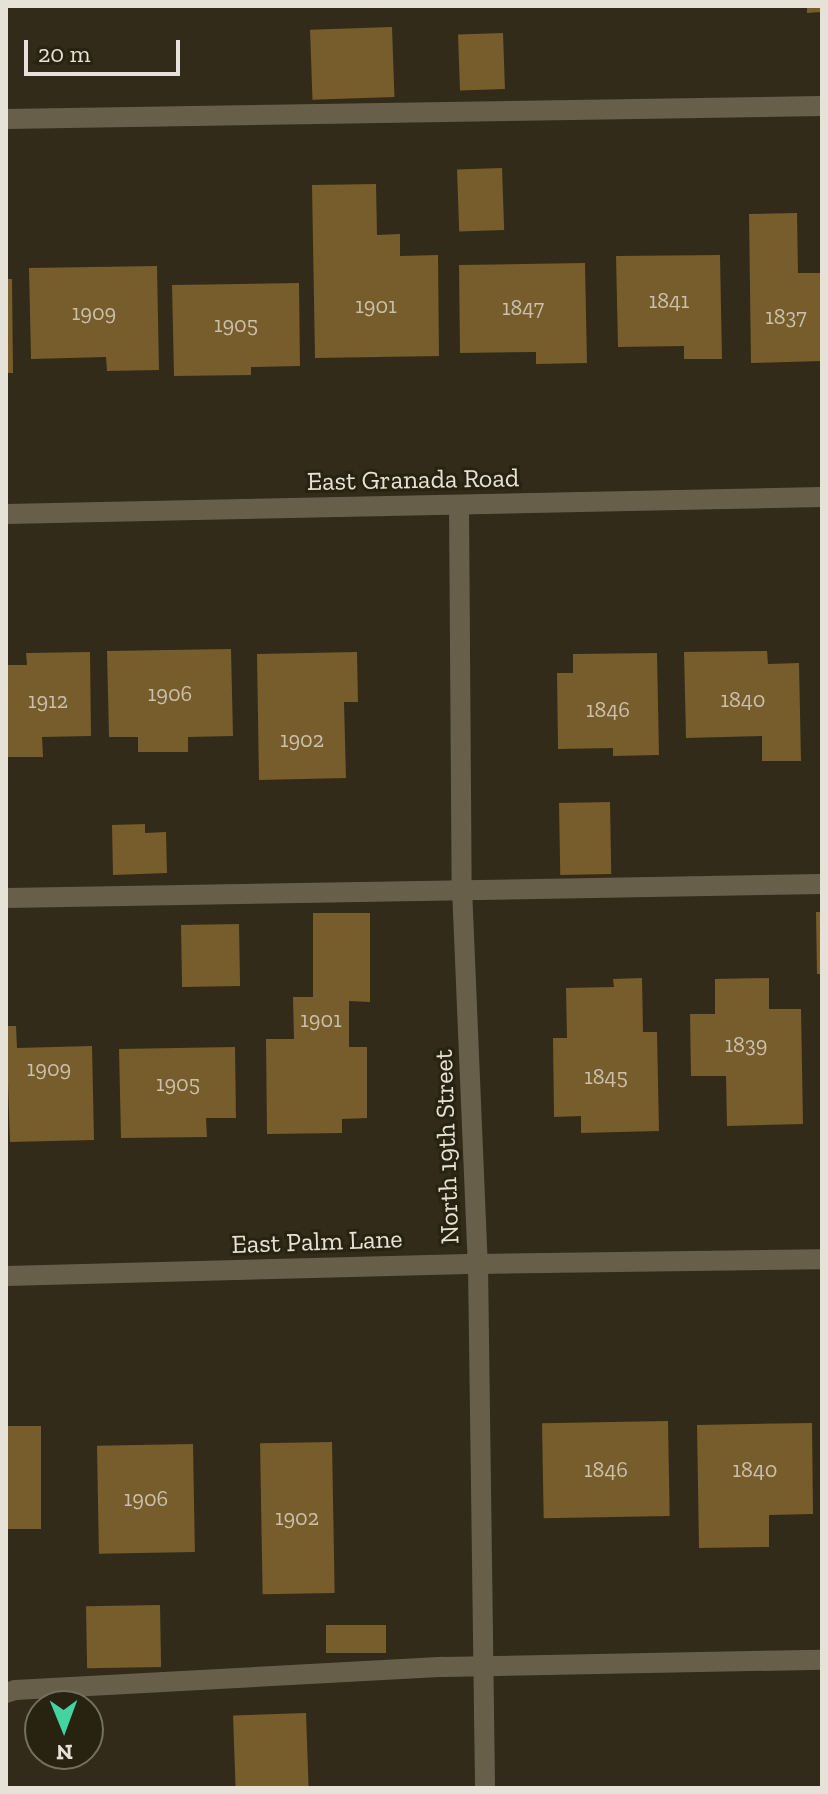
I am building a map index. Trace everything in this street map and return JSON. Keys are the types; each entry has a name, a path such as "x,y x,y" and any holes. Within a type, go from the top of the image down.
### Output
{"street":[{"path":"6,119 822,106"},
{"name":"East Granada Road","path":"6,514 822,497"},
{"name":"North 19th Street","path":"459,505 462,888 478,1264 485,1788"},
{"path":"6,898 822,884"},
{"name":"East Palm Lane","path":"6,1276 822,1259"},
{"path":"6,1693 31,1689 484,1665 822,1660"}],"building":[{"path":"807,6 822,6 822,12 807,13"},
{"path":"392,27 394,97 312,100 310,30"},
{"path":"503,33 505,89 460,91 458,35"},
{"path":"502,168 504,230 459,232 457,170"},
{"path":"376,184 377,235 400,234 400,256 438,255 439,356 315,358 312,185"},
{"path":"797,213 798,273 822,273 822,361 751,363 749,214"},
{"path":"720,255 722,359 684,359 684,346 618,347 616,256"},
{"path":"585,263 587,363 536,364 536,352 460,353 459,265"},
{"path":"157,266 159,370 107,371 106,357 31,359 29,268"},
{"path":"6,279 12,279 13,373 6,373"},
{"path":"299,283 300,366 251,367 251,375 174,376 172,285"},
{"path":"231,649 233,736 188,737 188,752 138,752 138,737 109,737 107,651"},
{"path":"767,651 768,664 799,663 801,761 762,761 762,736 686,738 684,652"},
{"path":"90,652 91,736 42,737 43,757 6,757 6,665 27,665 26,653"},
{"path":"357,652 358,702 344,702 346,778 259,780 257,654"},
{"path":"657,653 659,755 613,756 613,748 558,749 557,673 573,673 573,654"},
{"path":"610,802 611,874 560,875 559,803"},
{"path":"145,824 145,833 166,832 167,873 113,875 112,825"},
{"path":"816,912 822,912 822,974 817,974"},
{"path":"313,913 370,913 370,1002 349,1001 349,1047 367,1047 367,1118 342,1119 342,1133 267,1134 266,1039 294,1039 293,997 313,997"},
{"path":"239,924 240,986 182,987 181,925"},
{"path":"642,978 643,1032 657,1032 659,1131 581,1133 581,1116 554,1117 553,1038 567,1038 566,988 614,987 613,979"},
{"path":"769,978 769,1009 801,1009 803,1124 727,1126 726,1076 691,1076 690,1014 715,1014 715,979"},
{"path":"6,1026 16,1026 17,1048 92,1046 94,1140 10,1142"},
{"path":"235,1047 236,1118 206,1118 207,1137 121,1138 119,1049"},
{"path":"668,1421 670,1516 544,1518 542,1423"},
{"path":"812,1423 813,1514 769,1515 769,1547 699,1548 697,1425"},
{"path":"6,1426 41,1426 41,1529 6,1529"},
{"path":"332,1442 335,1593 263,1594 260,1443"},
{"path":"193,1444 195,1552 99,1554 97,1446"},
{"path":"160,1605 161,1667 87,1668 86,1606"},
{"path":"326,1625 386,1625 386,1653 326,1653"},
{"path":"306,1713 309,1788 236,1788 233,1716"}]}
